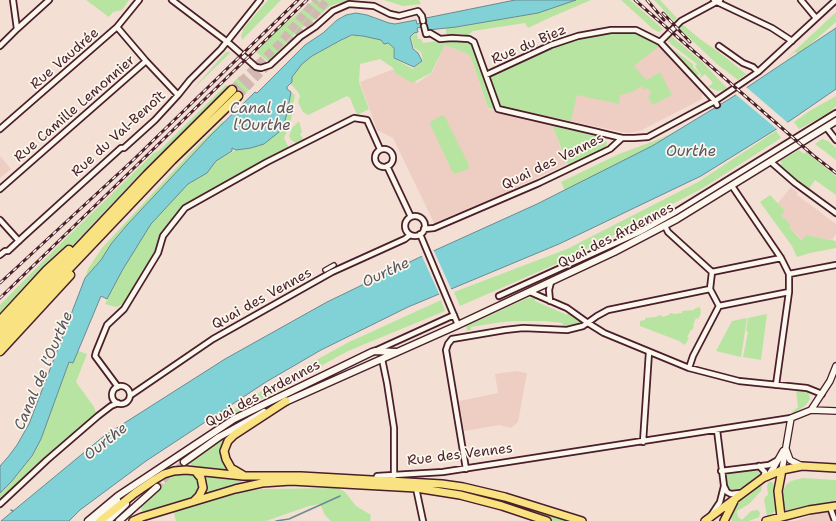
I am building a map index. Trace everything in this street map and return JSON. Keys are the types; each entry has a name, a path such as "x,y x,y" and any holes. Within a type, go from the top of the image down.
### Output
{"highway":[{"path":"0,331 147,175 235,93 0,341"},
{"path":"0,321 47,270 72,248 79,247"},
{"path":"0,351 55,293 77,266 89,248"}],"main road":[{"name":"Quai des Ardennes","path":"184,462 232,429 286,401 530,292 665,226 836,121"},
{"name":"Quai des Ardennes","path":"88,521 108,503 234,419 375,351 397,352"},
{"path":"247,477 236,472 228,464 224,451 228,441 234,435 286,401"},
{"path":"707,519 765,477 782,470 802,466 836,468"},
{"name":"Rue des Vennes","path":"100,521 135,493 155,483 164,474 174,471 186,470 247,477 301,476 376,479"},
{"path":"780,519 779,488 782,470"},
{"path":"194,501 203,488 202,481 196,472"},
{"path":"765,477 773,480 779,488"},
{"path":"376,479 462,487 505,497 582,521"},
{"name":"Rue des Vennes","path":"133,521 248,485 276,482 306,482 416,488 460,495 502,506 547,521"},
{"path":"108,521 155,483"},
{"path":"119,521 155,483"},
{"name":"Quai des Ardennes","path":"96,521 127,491"},
{"path":"724,521 727,512 736,497"},
{"path":"766,521 780,519 809,510 833,506"},
{"path":"727,512 728,521"}],"street":[{"path":"13,0 17,29"},
{"path":"0,46 49,0"},
{"name":"Rue Vaudrée","path":"0,129 117,27 139,0"},
{"path":"172,0 256,67 261,68 270,65 300,37 334,11 349,4 374,6 390,14 399,16 418,11 422,16 426,34 430,33 440,39 468,38 474,42 498,109 622,138 648,137 716,103 758,72 836,0"},
{"name":"Rue du Val-Benoît","path":"0,255 5,251 8,251 105,162 121,148 124,148 155,120 226,42 260,0"},
{"path":"801,0 816,18"},
{"path":"660,42 681,21 717,1 772,28 792,41"},
{"path":"117,27 178,95"},
{"name":"Rue du Biez","path":"486,75 551,45 578,36 611,30 636,30 660,42 716,103"},
{"path":"719,46 743,63 753,67 758,72"},
{"name":"Rue Camille Lemonnier","path":"0,189 146,61"},
{"name":"Quai des Ardennes","path":"498,296 640,232 680,210 836,113"},
{"path":"118,387 95,356 96,352 108,325 124,309 158,252 163,236 185,208 273,159 354,118 367,120 380,149"},
{"path":"826,127 836,140"},
{"name":"Quai des Vennes","path":"424,229 434,228 539,183 610,149 622,138"},
{"path":"380,149 386,149 392,153 393,160 387,166 381,166 376,162 376,153 380,149"},
{"path":"771,162 795,183 836,212"},
{"path":"387,166 411,217"},
{"path":"732,186 781,258 789,274 789,292 776,386"},
{"path":"410,235 405,226 407,220 411,217 417,216 424,221 424,229 420,234 458,325"},
{"path":"0,220 19,241"},
{"path":"665,226 668,232 712,272"},
{"name":"Quai des Vennes","path":"131,395 213,338 332,272 406,239 410,235 414,236 420,234"},
{"path":"0,248 5,251"},
{"path":"712,272 781,258"},
{"path":"325,270 334,265"},
{"path":"789,274 836,265"},
{"path":"712,272 710,289 719,306"},
{"path":"550,301 549,290 551,282"},
{"path":"466,469 446,350 448,344 455,338 523,328 567,330 583,326 608,310 710,289"},
{"path":"530,292 572,310 588,323 604,333 689,368 739,381 807,388 822,394"},
{"path":"719,306 789,292"},
{"path":"689,368 719,306"},
{"name":"Quai des Ardennes","path":"375,351 454,315"},
{"path":"644,442 649,352"},
{"path":"382,359 394,428 394,476"},
{"path":"811,410 822,394 835,369"},
{"path":"0,504 98,416 111,406 118,403 126,403 131,395 126,387 121,386 113,391 112,397 118,403"},
{"name":"Rue des Vennes","path":"376,479 377,476 424,474 466,469 644,442 791,418 811,410 836,411"},
{"path":"782,470 791,418"},
{"path":"717,430 724,486 727,492 731,494 743,492"},
{"path":"765,477 778,460 785,447"},
{"path":"785,447 790,460 802,466"},
{"path":"721,471 772,464 778,460"},
{"path":"759,466 765,472 765,477"},
{"path":"707,519 720,502 724,486"},
{"path":"416,488 423,521"},
{"path":"833,506 835,521"}],"shaded area":[{"path":"637,33 656,44 667,55 702,93 702,99 640,131 627,133 499,106 489,77 569,40"},
{"path":"445,45 470,55 488,109 552,125 567,164 507,192 434,223 393,138 377,130 360,82 394,69 417,83 432,73"},
{"path":"0,156 11,169 0,178"},
{"path":"791,187 798,193 797,195 836,224 836,234 832,240 807,235 802,240 789,227 790,225 781,215 778,203"},
{"path":"517,371 527,373 518,422 511,428 499,425 464,431 459,401 498,393 495,374"},
{"path":"836,510 836,521 794,521 823,511"}],"green space":[{"path":"86,0 129,0 122,10 113,12 109,17"},
{"path":"268,0 281,0 242,40 241,35 243,29"},
{"path":"314,0 348,0 330,6 315,19 297,31 269,62 256,52 280,28"},
{"path":"384,0 419,0 421,4 403,6"},
{"path":"576,0 591,0 528,28 525,23 473,31 467,36 463,34 446,34 446,28 538,13"},
{"path":"621,0 630,0 663,29 659,32 653,29"},
{"path":"654,0 660,0 677,18 674,21"},
{"path":"836,12 836,22 799,54 795,52 785,60"},
{"path":"682,24 746,74 738,80 717,64 679,28"},
{"path":"624,32 637,33 659,46 634,66 646,80 660,72 672,95 652,105 648,96 651,94 650,90 647,88 644,90 642,86 632,92 620,95 619,104 577,95 571,121 499,106 489,77 569,40"},
{"path":"417,33 418,39 421,39 423,43 452,39 473,43 496,110 488,108 470,55 445,45 431,73 412,83 395,73 393,68 380,59 360,64 359,82 369,109 357,115 350,98 347,96 308,115 303,112 298,102 300,96 291,84 292,77 302,64 312,56 340,40 353,36 363,36 380,40 384,44 388,44 393,48 393,58 413,69 423,61 421,52 414,48 411,36"},
{"path":"671,36 702,62 727,88 718,91 708,87 713,83 705,74 699,79 701,75 695,66 697,64 668,41"},
{"path":"674,50 693,64 693,67 699,73 698,76 692,73"},
{"path":"226,52 230,52 191,91"},
{"path":"239,76 251,88 241,98 230,87"},
{"path":"226,85 228,87 132,183 71,247 0,315 0,305 55,249 154,153 160,150"},
{"path":"291,92 295,95 292,104 292,115 290,125 284,138 289,148 184,207 160,234 155,251 125,303 116,307 105,304 123,269 151,224 188,184 207,173 216,161 236,150 264,144 279,132 287,113"},
{"path":"836,96 836,106 829,113 799,129 794,122 811,110"},
{"path":"443,115 469,165 468,169 455,174 453,173 430,124 431,121"},
{"path":"223,121 224,123 127,225 111,244 101,260 85,278 88,269 102,248 191,152"},
{"path":"299,121 302,132 300,134 303,139 296,143 291,140 289,136 292,128"},
{"path":"552,125 601,137 607,143 605,148 568,165"},
{"path":"688,125 624,164 566,193 561,182 619,154 662,138"},
{"path":"776,131 781,138 703,188 572,257 460,306 454,292 567,249 698,182"},
{"path":"822,139 828,141 836,148 836,160 815,144"},
{"path":"799,150 804,154 806,152 836,176 836,195 815,180 809,189 780,165 782,163 780,161"},
{"path":"770,195 785,211 781,215 791,225 789,227 801,240 807,235 836,241 836,248 797,257 792,246 760,202"},
{"path":"528,298 533,298 535,301 567,315 568,312 575,316 581,324 562,327 563,323 545,321 512,321 471,327 471,330 467,331 466,326"},
{"path":"441,300 445,311 348,351 208,428 266,388 347,343"},
{"path":"700,307 701,313 698,319 696,318 685,345 679,341 640,326 640,321 645,320 645,318 657,317 661,315 662,317 671,313 682,313 682,311 694,310"},
{"path":"767,314 761,360 743,357 748,332 746,331 748,318"},
{"path":"747,318 741,357 716,351 732,321"},
{"path":"78,351 87,354 76,382 94,407 97,416 0,502 0,493 32,457 41,439 69,362 73,363"},
{"path":"796,390 806,391 809,394 810,399 806,405 793,414 792,412 798,407"},
{"path":"234,432 223,461 232,474 232,480 242,481 238,485 248,491 263,489 338,488 345,492 356,506 371,515 370,521 331,521 325,515 320,504 309,506 266,521 176,521 172,505 146,513 142,511 140,504 175,474 195,472 189,461"},
{"path":"760,470 762,474 738,492 730,491 727,486 725,477 728,474"},
{"path":"803,478 836,480 836,503 802,508 784,513 782,500 783,491 786,485 791,481"},
{"path":"769,481 776,487 777,508 773,513 767,516 764,500 768,495 767,486"},
{"path":"761,482 761,491 749,504 737,511 738,517 742,520 751,511 758,510 760,513 759,517 749,521 732,521 730,516 734,506 756,489"},
{"path":"444,487 478,494 569,521 552,521 505,505 442,489"}],"water":[{"name":"Canal de l'Ourthe","path":"515,0 576,0 538,13 456,27 428,30 427,26 417,28 418,32 414,33 410,37 413,49 418,53 422,61 414,67 394,58 394,48 388,43 384,44 381,40 352,35 312,56 302,64 292,77 292,82 287,87 287,89 291,92 284,124 279,132 264,144 236,150 232,148 232,151 216,161 207,173 188,184 151,224 123,269 107,299 101,296 73,363 69,362 41,439 32,456 0,493 0,466 17,445 29,424 85,278 101,260 111,244 127,225 210,136 255,92 257,93 305,45 323,33 337,20 346,15 356,13 367,15 395,24 416,20 417,24 427,22 426,18"},
{"name":"Ourthe","path":"836,28 836,89 791,120 701,176 559,244 408,307 321,350 266,382 146,461 80,510 69,521 1,521 104,436 225,359 327,302 418,258 537,204 652,146 731,98"}],"pier":[{"path":"745,86 788,123 778,130 734,93"},
{"path":"433,249 452,291 440,296 421,254"}],"waterway":[{"path":"276,521 289,519 340,496"}],"tunnel":[{"path":"232,90 280,43 316,0"},
{"path":"290,45 327,0"},
{"path":"238,96 271,62"},
{"path":"157,487 184,462"}],"railway":[{"path":"0,283 131,162 298,0"},
{"path":"0,298 307,0"},
{"path":"635,0 814,156 836,173"},
{"path":"647,0 664,20"},
{"path":"663,13 690,42"}]}
